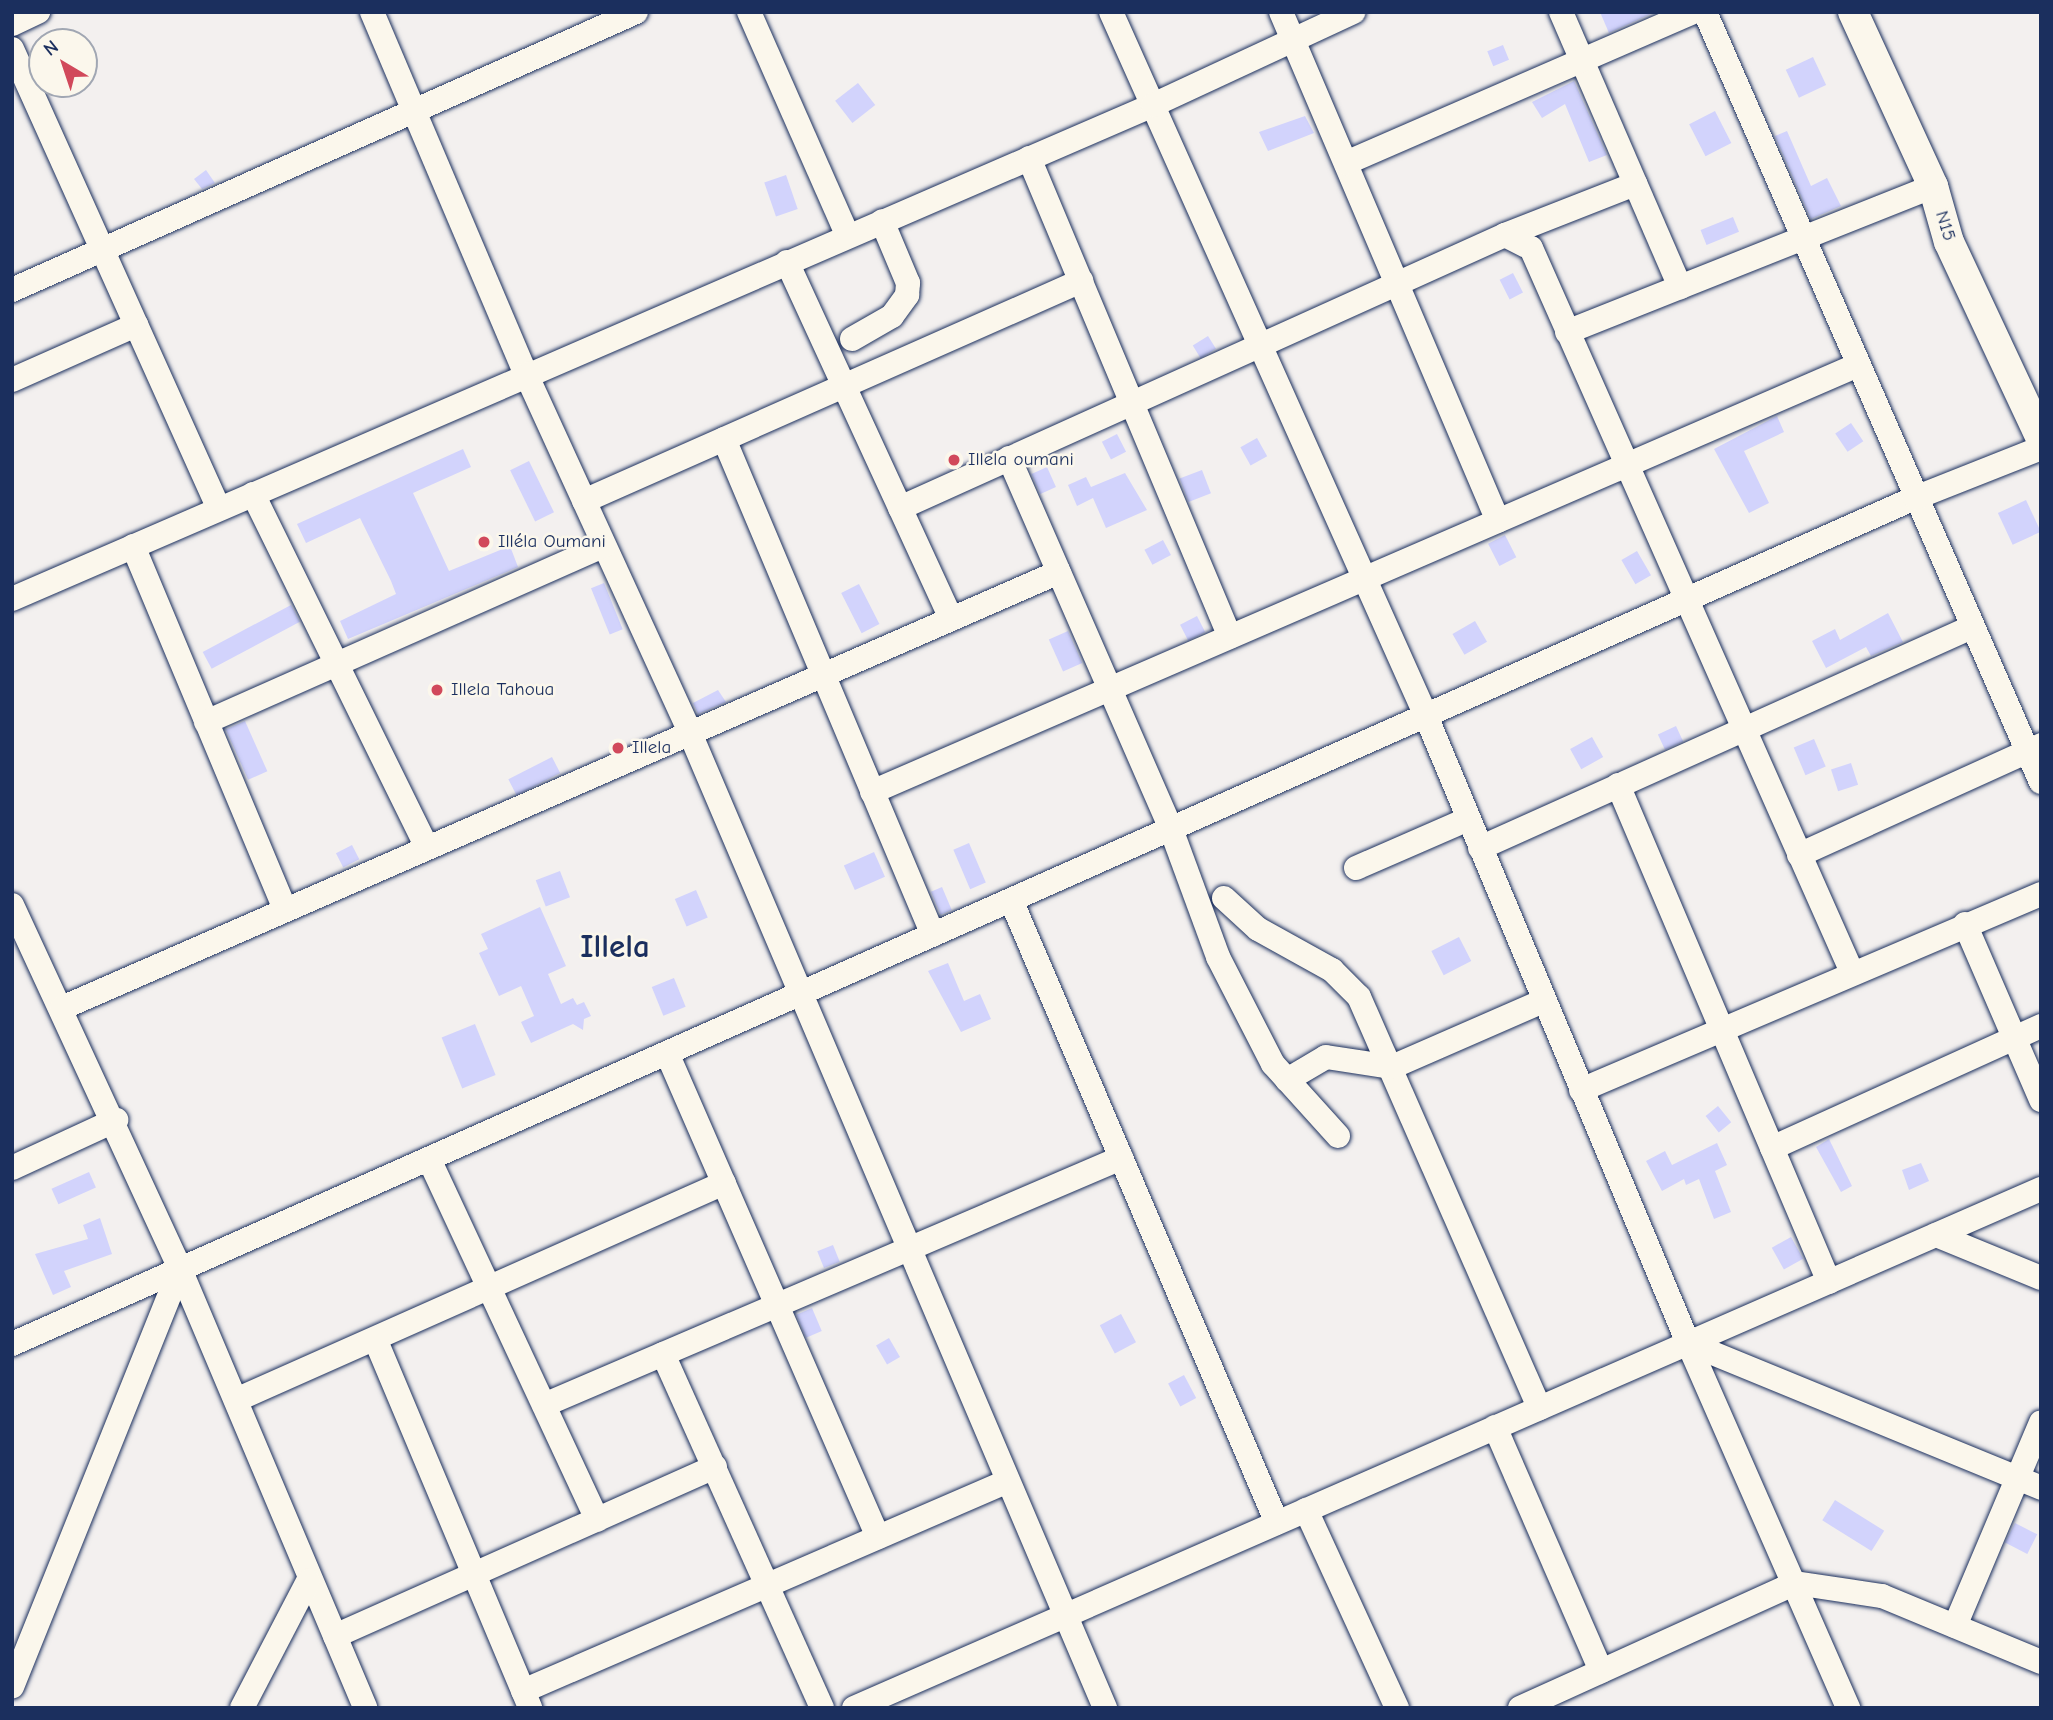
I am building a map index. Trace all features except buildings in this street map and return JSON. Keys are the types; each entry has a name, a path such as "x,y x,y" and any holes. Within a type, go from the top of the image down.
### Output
{"main road":[{"name":"N15","path":"1853,12 1933,186 1949,242 2041,439"}],"street":[{"path":"12,24 38,12"},
{"path":"373,12 526,374 690,733 910,1248 1063,1616 1105,1708"},
{"path":"12,290 636,12"},
{"path":"749,12 848,236"},
{"path":"1111,12 1257,344 1426,716 1688,1343 1848,1708"},
{"path":"1281,12 1498,521"},
{"path":"12,599 526,374 1153,105 1353,12"},
{"path":"1561,12 1679,287"},
{"path":"1346,163 1693,12"},
{"path":"1705,12 1972,627 2034,748 2041,782"},
{"path":"12,49 219,509"},
{"path":"1029,158 1230,637"},
{"path":"900,508 1396,282 1505,235 1635,184"},
{"path":"1567,332 1933,186"},
{"path":"852,339 892,316 907,295 908,283 882,221"},
{"path":"1505,235 1531,248 1684,601 1851,970"},
{"path":"787,262 951,619"},
{"path":"584,501 1081,281"},
{"path":"12,380 136,325"},
{"path":"872,792 1858,365"},
{"path":"724,439 933,935"},
{"path":"12,1344 1915,498 2041,448"},
{"path":"1009,458 1171,830 1219,957 1273,1064 1338,1136"},
{"path":"253,494 427,848"},
{"path":"133,546 285,910"},
{"path":"206,722 604,546"},
{"path":"62,1008 1059,572"},
{"path":"1480,848 1972,627"},
{"path":"1799,855 2034,748"},
{"path":"1618,785 1829,1282"},
{"path":"1356,868 1468,819"},
{"path":"1581,1090 1851,970 2041,894"},
{"path":"1224,898 1258,929 1332,970 1359,997 1539,1408"},
{"path":"1011,900 1277,1523"},
{"path":"12,905 116,1120 236,1400 308,1581 335,1636 365,1708"},
{"path":"1965,924 2041,1100"},
{"path":"1287,1080 1326,1057 1392,1068 1543,1001"},
{"path":"1772,1148 2041,1027"},
{"path":"667,1053 878,1537"},
{"path":"12,1168 116,1120"},
{"path":"544,1405 1121,1158"},
{"path":"429,1159 597,1520"},
{"path":"236,1400 724,1183"},
{"path":"866,1705 1063,1616 2041,1189"},
{"path":"1936,1235 2041,1278"},
{"path":"12,1686 180,1269"},
{"path":"376,1340 527,1699 767,1584 1006,1482"},
{"path":"1688,1343 2041,1488"},
{"path":"663,1354 822,1708"},
{"path":"1955,1626 2041,1422"},
{"path":"1496,1427 1601,1671"},
{"path":"335,1636 715,1467"},
{"path":"1306,1510 1397,1708"},
{"path":"242,1708 308,1581"},
{"path":"1520,1708 1565,1699 1601,1671 1795,1583 1882,1596 2041,1662"}],"place":[{"name":"Illela oumani","path":"954,460"},
{"name":"Illéla Oumani","path":"484,542"},
{"name":"Illela Tahoua","path":"437,690"},
{"name":"Illela","path":"618,748"}],"district":[{"name":"Illela","path":"615,947"}]}
